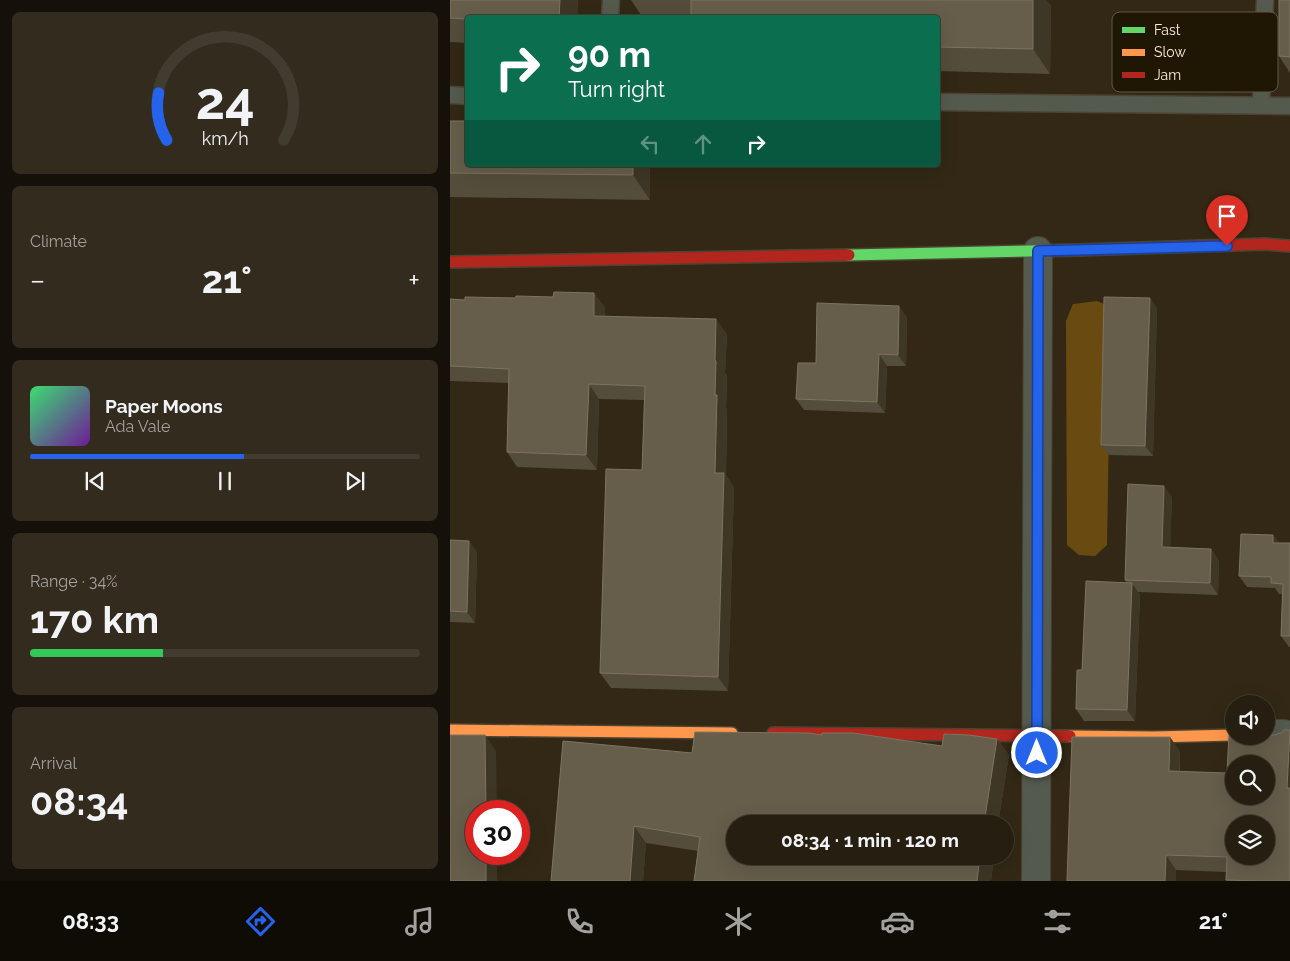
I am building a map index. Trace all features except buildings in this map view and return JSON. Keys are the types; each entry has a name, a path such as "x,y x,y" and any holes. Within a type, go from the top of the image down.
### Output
{"main road":[{"path":"450,262 1038,251 1265,244 1290,246"},
{"path":"450,730 1154,737 1225,735"}],"street":[{"path":"1036,881 1038,251"}],"lane":[{"path":"610,0 610,15"},
{"path":"1261,106 1262,92"},
{"path":"450,95 465,96"},
{"path":"940,102 1290,106"}],"shaded area":[{"path":"1097,301 1111,307 1107,545 1095,556 1079,555 1067,545 1066,321 1073,304"}],"traffic: fast":[{"path":"849,255 1078,250"}],"traffic: slow":[{"path":"450,730 732,733"},
{"path":"1070,736 1225,735"}],"traffic: jam":[{"path":"1078,250 1265,244 1290,246"},
{"path":"450,262 849,255"},
{"path":"773,733 1070,736"}],"route":[{"path":"1037,753 1038,251 1227,246"}]}
